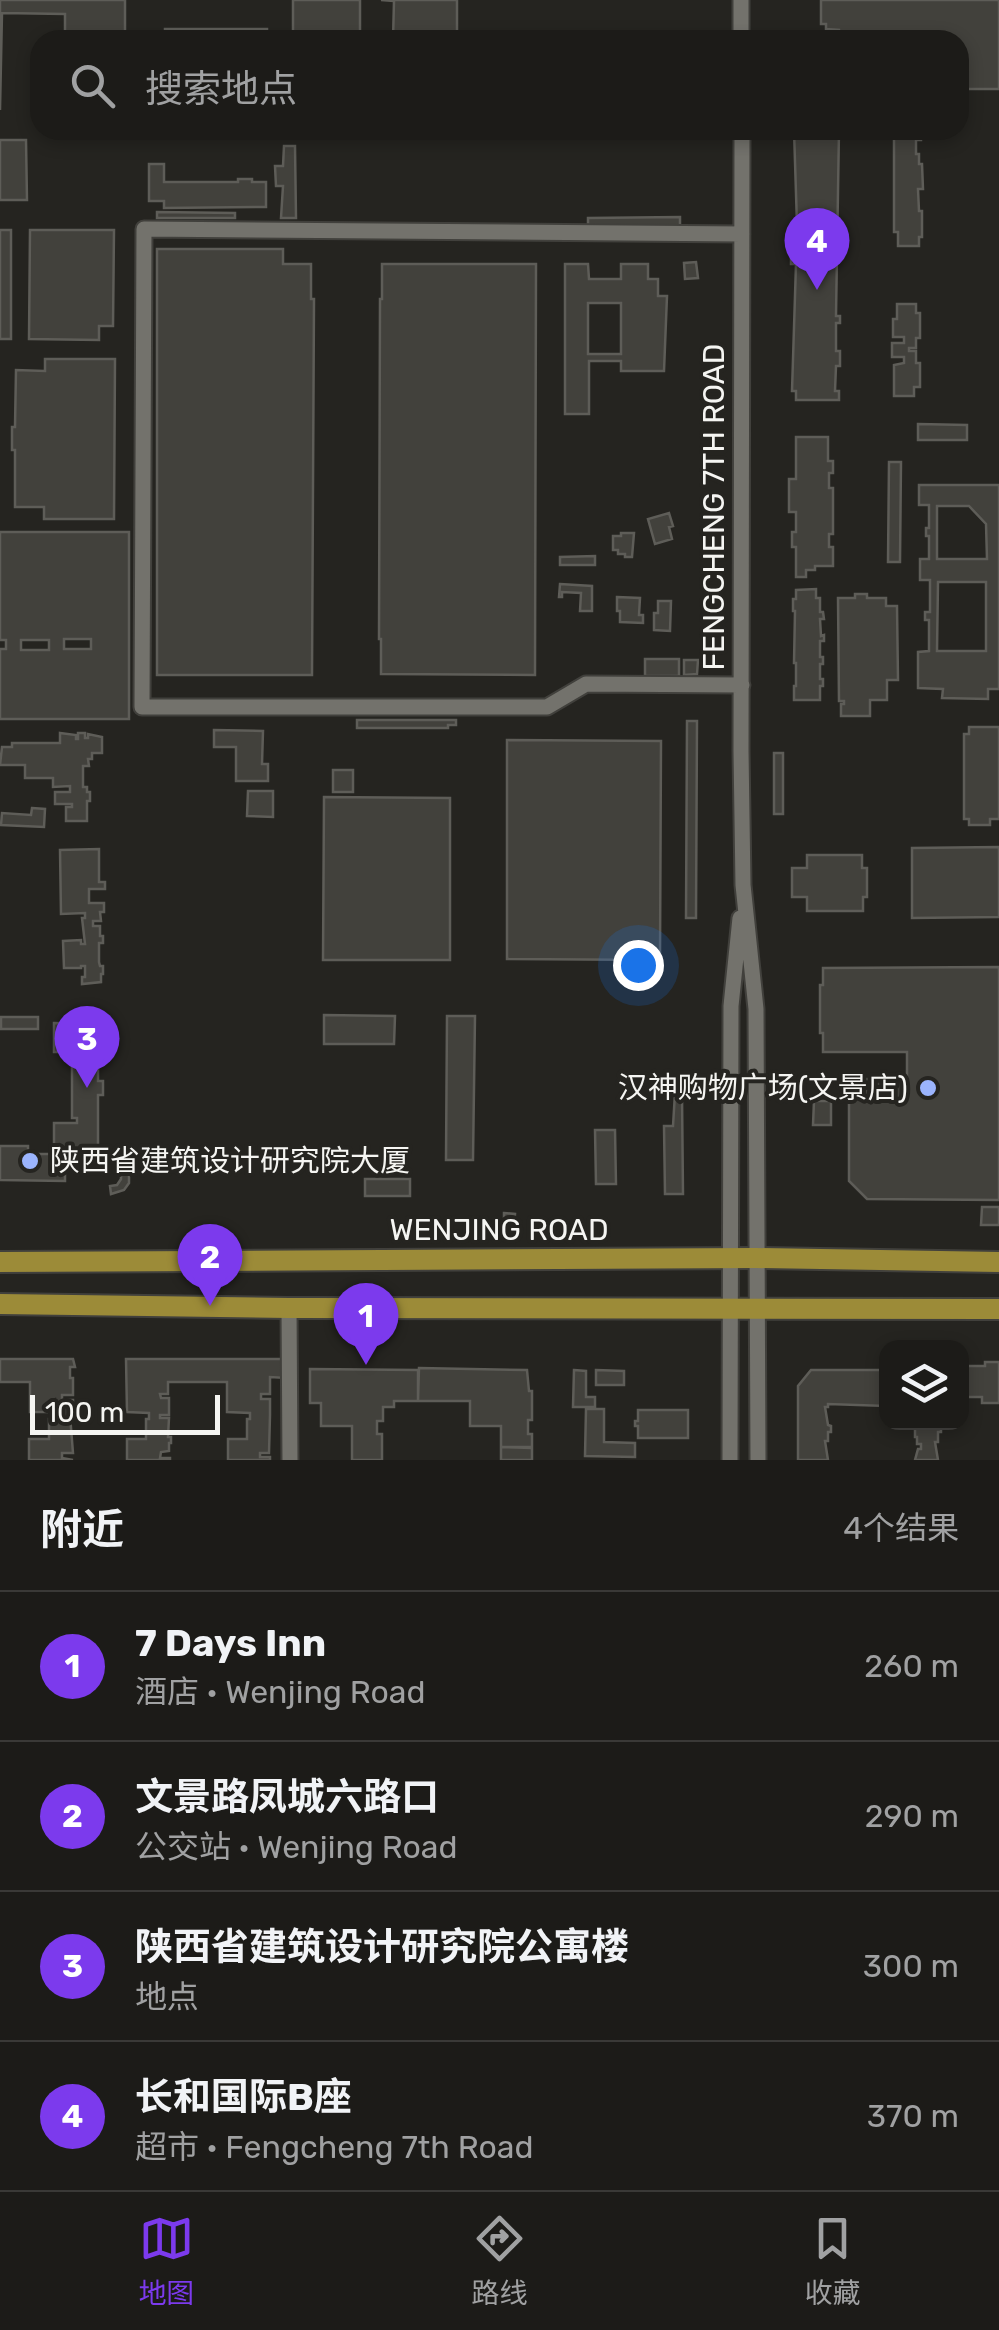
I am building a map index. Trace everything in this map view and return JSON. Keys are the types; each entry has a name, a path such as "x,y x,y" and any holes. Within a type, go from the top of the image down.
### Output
{"main road":[{"name":"WENJING ROAD","path":"0,1262 756,1258 999,1262"},
{"path":"0,1304 999,1309"}],"street":[{"path":"741,0 741,30"},
{"name":"FENGCHENG 7TH ROAD","path":"742,140 743,884 756,1009 758,1460"},
{"path":"742,234 144,229 142,707 547,707 586,684 742,685"},
{"name":"FENGCHENG 7TH ROAD","path":"730,1460 731,1006 743,884"},
{"path":"289,1308 290,1460"}],"building":[{"path":"0,0 125,0 125,30 65,30 65,14 2,13 0,110"},
{"path":"293,0 360,0 360,30 293,30"},
{"path":"381,0 457,0 457,30 393,30 394,1"},
{"path":"821,0 999,0 999,89 969,89 969,30 839,30 826,29 826,24 821,24"},
{"path":"165,29 267,29 267,30"},
{"path":"0,140 26,140 27,200 0,200"},
{"path":"794,140 839,140 836,316 840,316 840,323 836,323 836,351 840,351 840,366 836,366 835,391 839,391 839,400 796,400 796,391 792,391 796,264 791,264 791,225 797,225"},
{"path":"894,140 916,140 923,189 918,189 922,211 919,246 898,246 898,232 894,232"},
{"path":"284,146 295,146 296,218 281,218 283,186 276,186 275,166 283,166"},
{"path":"149,164 164,164 164,182 266,182 266,207 164,208 164,201 149,201"},
{"path":"157,212 235,213 235,218 157,218"},
{"path":"680,217 680,227 588,227 588,218"},
{"path":"0,230 11,230 11,339 0,339"},
{"path":"30,230 114,230 113,326 99,326 99,340 29,339"},
{"path":"157,249 283,249 283,264 311,264 312,675 157,675"},
{"path":"696,262 698,278 685,279 684,263"},
{"path":"382,264 536,264 535,675 381,674"},
{"path":"565,264 588,264 589,279 621,279 621,264 648,264 648,279 658,279 658,296 667,296 664,371 621,371 621,361 589,361 589,414 565,414","holes":["588,303 621,303 621,354 588,354"]},
{"path":"897,304 916,304 916,313 920,313 920,338 916,338 916,348 909,348 916,351 916,363 920,363 920,387 914,387 914,396 894,396 894,365 904,363 904,357 892,357 892,343 904,343 904,337 893,337"},
{"path":"45,359 115,359 114,519 44,519 44,507 15,507 12,427 16,370 45,371"},
{"path":"918,424 967,425 967,440 918,440"},
{"path":"796,437 828,437 828,461 833,461 833,473 829,473 829,488 833,488 833,534 829,534 829,547 833,547 833,566 815,566 815,570 806,570 806,577 796,577 792,532 796,532 796,512 789,512 789,479 796,479"},
{"path":"889,462 901,462 900,562 888,562"},
{"path":"919,485 999,485 999,689 988,689 988,699 942,698 943,689 918,688 918,652 929,651 929,620 925,620 925,612 930,612 930,580 920,580 920,559 929,559 929,505 919,505","holes":["937,506 969,506 986,524 987,559 937,559","938,582 986,582 986,651 937,651"]},
{"path":"669,513 672,539 655,544 648,519"},
{"path":"0,532 129,532 129,719 0,719 0,649 6,649 6,640 0,640","holes":["64,639 91,639 91,649 64,649","21,640 49,640 49,650 21,650"]},
{"path":"634,533 632,557 613,550 613,536"},
{"path":"595,556 595,565 560,565 560,557"},
{"path":"560,584 592,586 592,611 580,611 581,593 562,592 559,597"},
{"path":"816,589 824,619 820,619 821,636 824,635 824,641 820,641 823,686 820,700 794,700 793,599 796,590"},
{"path":"855,594 886,598 886,606 897,606 898,680 887,680 887,700 870,700 870,716 841,716 844,701 839,701 838,598 855,598"},
{"path":"617,597 640,598 639,615 643,615 643,623 620,622"},
{"path":"658,601 671,601 670,631 654,630"},
{"path":"645,659 679,659 679,676 645,676"},
{"path":"684,660 698,660 697,674 684,675"},
{"path":"357,720 456,720 456,725 357,728"},
{"path":"687,721 697,721 696,918 686,918"},
{"path":"969,727 999,727 999,819 990,819 990,825 969,825 969,819 964,819 964,734 969,734"},
{"path":"214,730 263,731 262,764 268,764 268,781 236,781 236,747 214,747"},
{"path":"60,733 76,735 76,739 78,733 85,733 85,738 88,734 102,737 102,753 92,753 89,766 83,766 83,787 90,792 87,821 66,821 66,807 72,804 55,804 55,792 70,792 70,786 53,787 53,778 25,778 25,765 0,765 2,747 12,747 12,743 60,743"},
{"path":"507,740 661,741 660,960 507,959"},
{"path":"774,753 783,753 783,814 774,814"},
{"path":"333,770 353,770 353,792 333,792"},
{"path":"248,791 273,791 273,817 247,816"},
{"path":"324,797 450,798 450,960 323,960"},
{"path":"32,808 45,809 44,827 1,825 2,813 31,815"},
{"path":"999,847 999,917 912,918 912,848"},
{"path":"99,849 99,882 105,882 105,889 89,889 89,903 104,903 101,921 93,921 93,926 100,926 103,936 99,962 103,974 101,982 82,984 85,966 64,968 63,941 81,940 85,944 85,913 61,914 60,850"},
{"path":"807,855 862,855 862,868 867,868 863,911 807,911 807,897 792,897 792,868 807,868"},
{"name":"汉神购物广场(文景店)","path":"999,967 999,1200 867,1199 849,1181 849,1096 865,1079 907,1079 907,1052 823,1052 823,968"},
{"path":"324,1015 395,1016 394,1044 324,1044"},
{"path":"447,1016 475,1016 473,1160 446,1160"},
{"path":"1,1017 38,1017 38,1029 1,1029"},
{"path":"54,1023 98,1024 98,1081 103,1081 103,1095 98,1095 98,1153 54,1153 54,1123 77,1123 77,1118 72,1118 72,1059 77,1059 77,1052 54,1052"},
{"path":"675,1093 682,1095 683,1194 665,1194 664,1126 673,1126"},
{"path":"814,1101 831,1101 831,1125 813,1125"},
{"path":"595,1130 615,1130 616,1184 596,1184"},
{"name":"陕西省建筑设计研究院大厦","path":"0,1146 28,1146 28,1154 60,1154 65,1181 0,1180"},
{"path":"120,1161 126,1167 129,1183 124,1190 111,1194 110,1186 121,1179 115,1168"},
{"path":"365,1179 410,1179 410,1196 365,1196"},
{"path":"982,1207 999,1207 999,1225 981,1225"},
{"path":"504,1213 515,1214 514,1229 504,1229"},
{"path":"0,1359 73,1359 73,1395 62,1395 62,1400 73,1400 73,1453 62,1453 62,1458 73,1460 29,1460 29,1439 49,1439 52,1412 30,1412 30,1382 0,1382"},
{"path":"126,1359 282,1359 286,1378 270,1377 270,1394 261,1394 261,1399 270,1399 270,1415 269,1453 260,1453 260,1457 270,1460 228,1460 228,1439 247,1439 250,1413 227,1412 227,1382 168,1382 168,1394 160,1394 161,1398 169,1398 169,1415 160,1418 169,1418 171,1443 169,1451 161,1452 160,1458 170,1460 127,1460 127,1439 146,1439 149,1413 127,1412"},
{"path":"985,1362 999,1362 999,1403 982,1403 982,1397 969,1397 969,1366 985,1366"},
{"path":"419,1368 527,1370 532,1391 528,1434 532,1434 532,1447 501,1447 501,1426 470,1426 470,1401 418,1401"},
{"path":"310,1369 418,1370 418,1401 394,1401 394,1407 383,1407 383,1421 377,1421 377,1434 382,1434 382,1460 352,1460 352,1426 321,1426 321,1403 310,1403"},
{"path":"574,1370 586,1371 586,1397 595,1397 595,1407 573,1407"},
{"path":"596,1370 624,1371 624,1385 596,1385"},
{"path":"811,1370 879,1370 879,1406 828,1404 828,1460 798,1460 798,1386"},
{"path":"586,1409 604,1409 604,1442 635,1443 635,1457 585,1456"},
{"path":"638,1410 688,1410 688,1438 638,1438"},
{"path":"915,1430 941,1430 935,1442 938,1460 915,1460 921,1444 917,1444"},
{"path":"501,1447 532,1448 532,1460 501,1460"}],"place":[{"name":"长和国际B座","path":"817,290"},
{"name":"陕西省建筑设计研究院公寓楼","path":"87,1088"},
{"name":"汉神购物广场(文景店)","path":"928,1088"},
{"name":"陕西省建筑设计研究院大厦","path":"30,1161"},
{"name":"文景路凤城六路口","path":"210,1306"},
{"name":"7 Days Inn","path":"366,1365"}]}
